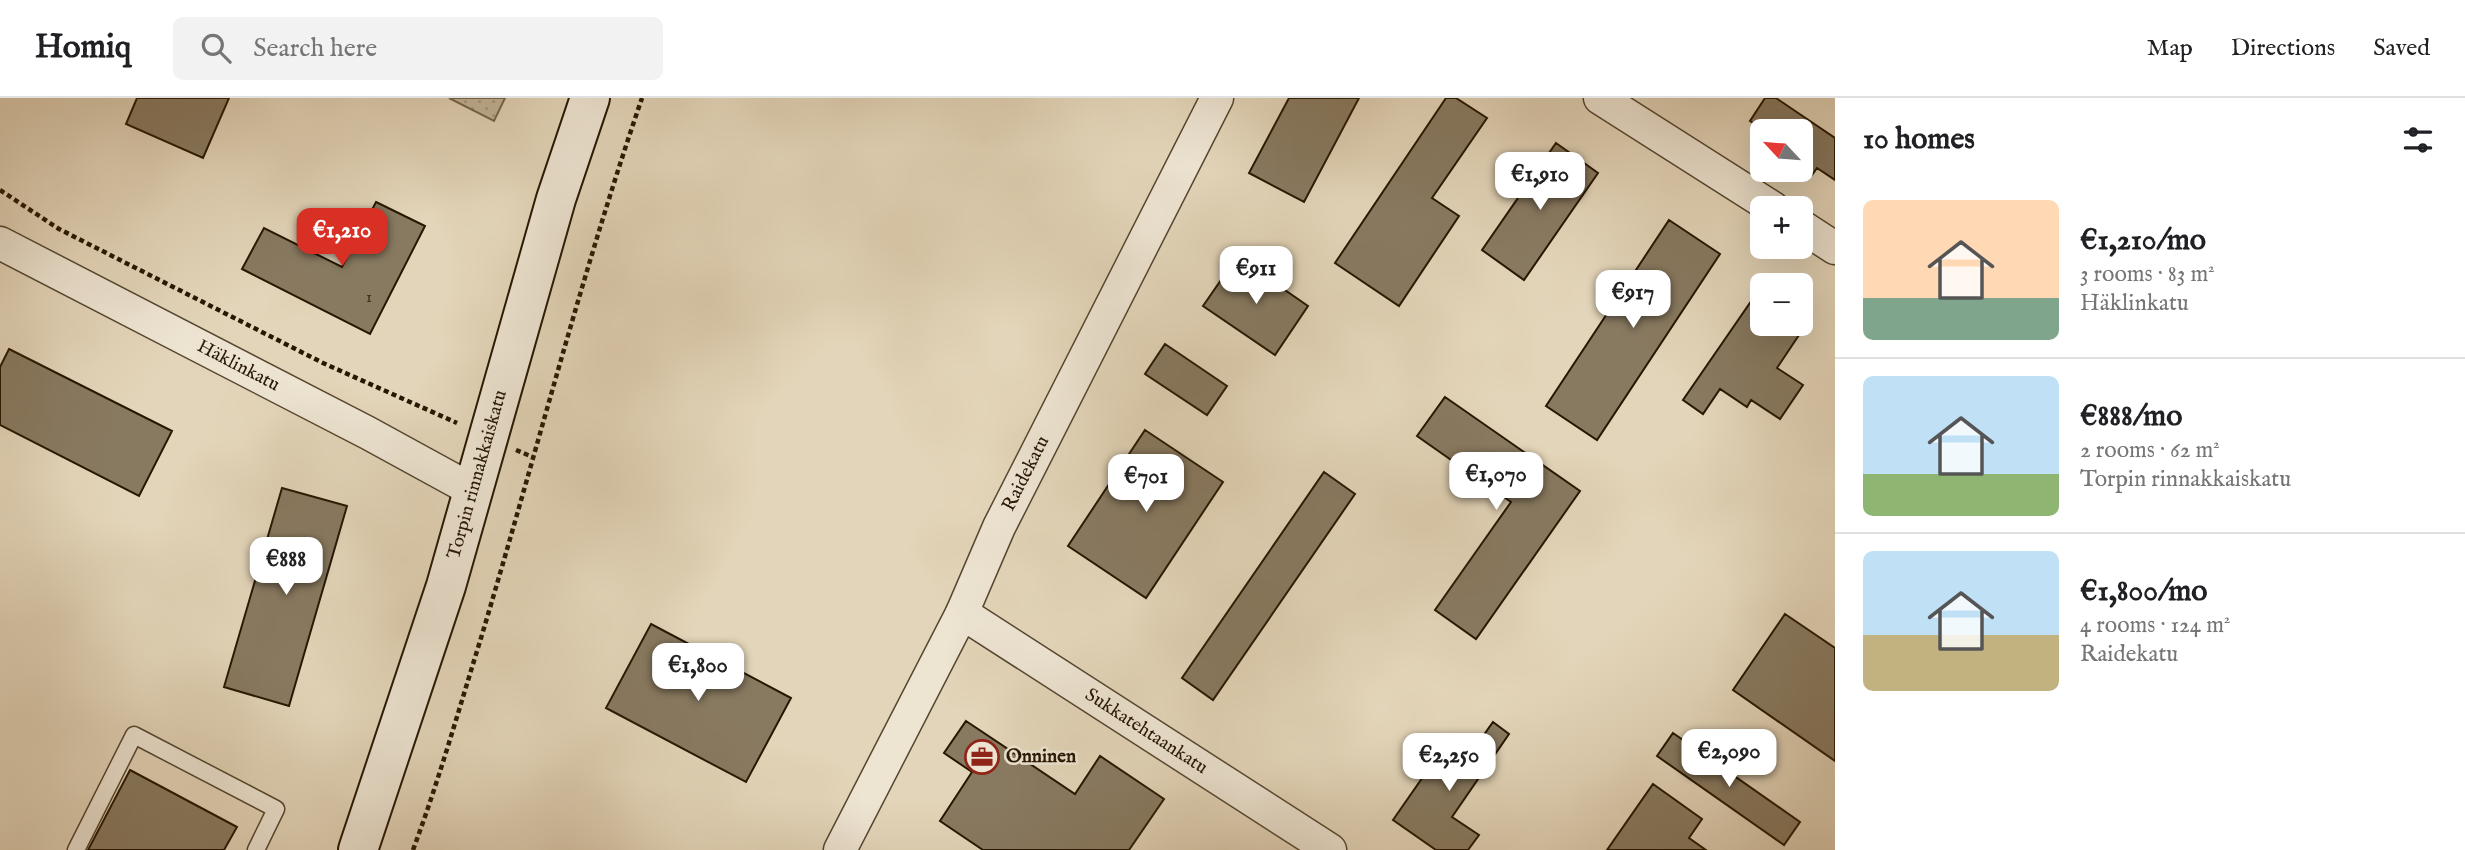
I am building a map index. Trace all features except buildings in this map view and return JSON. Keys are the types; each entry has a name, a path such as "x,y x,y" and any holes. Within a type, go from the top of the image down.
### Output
{"main road":[{"name":"Torpin rinnakkaiskatu","path":"358,850 446,586 474,491 486,437 556,199 590,98"}],"street":[{"name":"Raidekatu","path":"839,850 962,613 999,527 1217,98"},
{"path":"1600,98 1754,196"},
{"path":"1813,234 1835,248"},
{"name":"Häklinkatu","path":"0,243 368,433 474,491"},
{"name":"Sukkatehtaankatu","path":"962,613 1330,850"}],"lane":[{"path":"76,850 134,735 276,808 256,850"}],"path":[{"path":"413,850 435,788 535,458 576,304 611,188 642,98"},
{"path":"0,190 71,235 323,363 535,458"}],"shaded area":[{"path":"449,98 505,98 494,121"}],"place":[{"name":"Onninen","path":"982,757"}]}
